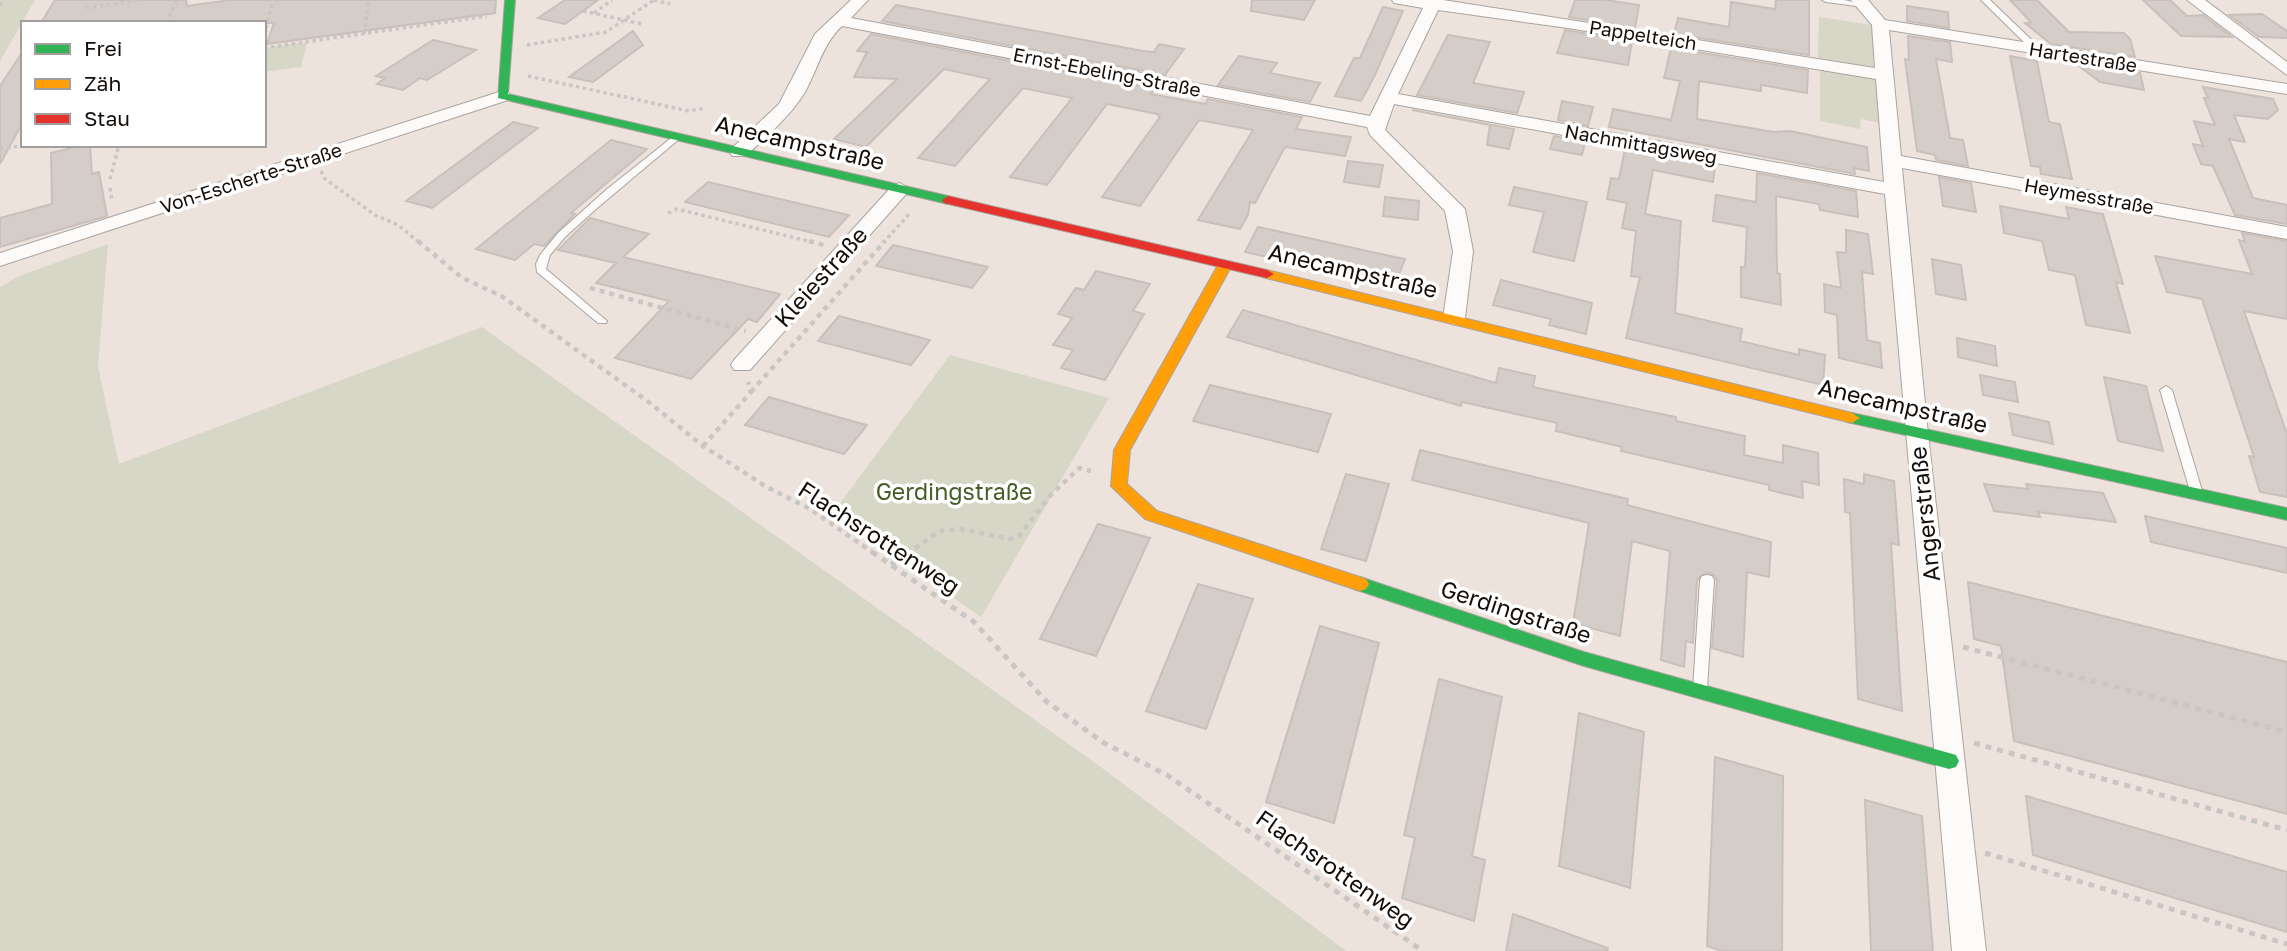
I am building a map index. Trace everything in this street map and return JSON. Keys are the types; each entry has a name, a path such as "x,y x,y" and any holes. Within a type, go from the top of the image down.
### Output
{"street":[{"path":"739,152 785,108 797,90 821,37 860,0"},
{"name":"Pappelteich","path":"1400,0 1568,23 1885,75"},
{"path":"2195,0 2287,70"},
{"path":"1434,3 1376,123 1376,131 1455,209 1463,251 1454,318"},
{"path":"502,96 509,6"},
{"name":"Hartestraße","path":"1868,10 2036,49 2287,89"},
{"name":"Angerstraße","path":"1868,10 1885,75 1891,160 1906,292 1916,434 1969,951"},
{"name":"Ernst-Ebeling-Straße","path":"837,20 1376,123"},
{"name":"Anecampstraße","path":"502,96 1454,318 1916,434 2287,514"},
{"name":"Von-Escherte-Straße","path":"0,260 502,96"},
{"name":"Nachmittagsweg","path":"1389,98 1894,190"},
{"name":"Heymesstraße","path":"1891,160 2287,233"},
{"name":"Kleiestraße","path":"742,365 900,189"},
{"path":"1119,478 1122,450 1225,265"},
{"name":"Gerdingstraße","path":"1119,478 1119,486 1151,515 1584,659 1949,761"}],"lane":[{"path":"1826,0 1868,10"},
{"path":"1985,0 2036,49"},
{"path":"602,321 541,270 541,261 546,251 675,138"},
{"path":"2166,390 2197,495"},
{"path":"1700,693 1707,580"}],"path":[{"path":"0,5 4,0"},
{"path":"86,8 142,0"},
{"path":"167,21 177,0"},
{"path":"266,27 273,0"},
{"path":"364,34 369,0"},
{"path":"594,13 612,0"},
{"path":"506,49 606,32 654,0 670,4"},
{"path":"266,48 364,34 509,6"},
{"path":"583,10 642,24"},
{"path":"503,70 689,111 705,108"},
{"path":"0,149 21,146"},
{"path":"110,179 118,147"},
{"name":"Flachsrottenweg","path":"314,158 325,178 375,215 398,225 461,277 503,297 650,403 703,446 765,486 810,509 974,622 1047,702 1104,743 1167,775 1423,951"},
{"path":"110,188 111,201"},
{"path":"703,446 926,195"},
{"path":"668,214 677,209 845,250"},
{"path":"584,283 593,291 768,337"},
{"path":"742,365 751,392"},
{"path":"891,565 939,531 961,529 1010,539 1019,536 1050,496 1079,468 1119,478"},
{"path":"1938,640 2287,732"},
{"path":"1946,736 2287,830"},
{"path":"1958,845 2287,944"}],"green space":[{"path":"0,0 35,0 21,21 0,61"},
{"path":"1819,17 1872,25 1874,67 1818,58"},
{"path":"307,42 301,67 266,72 266,48"},
{"path":"1820,69 1877,79 1880,123 1861,119 1860,129 1820,121"},
{"path":"108,244 98,367 119,464 482,327 1098,765 1346,951 0,951 0,287 19,276"},
{"name":"Gerdingstraße","path":"950,355 1109,398 981,617 832,514"}],"building":[{"path":"55,0 186,0 187,6 231,0 496,0 495,13 267,44 274,23 266,21 42,21"},
{"path":"565,0 598,0 565,24 538,18"},
{"path":"1252,0 1315,0 1304,20 1251,11"},
{"path":"1575,0 1606,0 1639,5 1635,28 1569,17"},
{"path":"1776,0 1809,0 1809,55 1674,34 1678,18 1729,27 1731,2 1775,9"},
{"path":"2010,0 2037,0 2069,32 2124,33 2130,39 2135,57 2051,44 2025,23 2031,22"},
{"path":"2143,0 2170,0 2187,16 2203,15 2232,37 2181,36"},
{"path":"896,5 1143,51 1154,52 1159,44 1184,49 1165,75 882,21"},
{"path":"1907,6 1948,12 1949,28 1907,21"},
{"path":"1383,7 1403,11 1374,77 1361,101 1335,96 1354,58 1360,58"},
{"path":"2262,14 2287,31 2287,38 2259,37 2229,15"},
{"path":"1565,30 1632,41 1628,65 1557,53"},
{"path":"633,31 643,45 593,82 569,77"},
{"path":"871,34 1155,89 1151,94 1205,104 1208,99 1302,117 1296,129 1351,137 1345,156 1285,147 1255,203 1250,202 1248,215 1240,229 1198,220 1253,130 1199,120 1140,206 1102,197 1160,117 1157,114 1107,104 1047,185 1010,177 1072,98 1023,88 955,166 918,158 990,79 944,69 866,147 834,139 897,79 854,77 867,52 857,51"},
{"path":"1448,35 1490,42 1473,83 1524,92 1517,113 1417,95"},
{"path":"1908,36 1950,42 1952,62 1936,59 1950,138 1963,140 1968,166 1936,160 1935,155 1917,151 1905,59 1909,60"},
{"path":"433,40 476,50 427,80 420,78 403,90 377,84 385,78 376,76"},
{"path":"1671,48 1808,70 1807,93 1761,85 1761,91 1699,81 1697,119 1774,132 1790,131 1867,147 1869,171 1854,168 1855,174 1609,127 1613,109 1671,120 1680,81 1664,78"},
{"path":"21,54 21,126 0,164 0,86"},
{"path":"1239,56 1277,63 1270,73 1320,83 1310,102 1218,85"},
{"path":"2010,56 2037,61 2049,122 2060,124 2072,179 2041,174 2040,167 2031,166"},
{"path":"2075,63 2140,73 2144,90 2100,82"},
{"path":"2203,87 2273,99 2278,110 2268,119 2234,115 2245,142 2229,139 2253,198 2287,205 2287,224 2235,215 2213,166 2201,164 2193,144 2203,146 2194,121 2215,125 2204,98 2208,98"},
{"path":"1562,101 1593,107 1588,126 1558,120"},
{"path":"1412,110 1514,129 1509,149 1487,145 1490,125"},
{"path":"513,122 538,128 432,208 406,201"},
{"path":"1554,136 1585,142 1582,155 1550,149"},
{"path":"611,140 647,149 571,213 575,214 544,246 534,244 515,260 476,249"},
{"path":"75,147 90,147 92,174 99,172 107,216 0,247 0,218 52,204 51,153"},
{"path":"1625,149 1715,166 1713,182 1653,170 1645,214 1681,221 1675,313 1742,329 1740,341 1799,355 1799,349 1825,355 1823,385 1626,338 1640,277 1631,276 1636,231 1622,228 1627,203 1607,199 1611,178 1619,179"},
{"path":"1348,161 1383,165 1379,187 1344,182"},
{"path":"1757,173 1856,191 1858,217 1820,210 1819,204 1776,196 1777,273 1780,274 1781,305 1741,297 1741,267 1745,267 1747,227 1713,221 1716,195 1756,202"},
{"path":"1939,177 1971,183 1976,212 1943,206"},
{"path":"708,182 849,215 829,237 685,202"},
{"path":"1514,187 1587,202 1574,261 1533,252 1544,212 1509,205"},
{"path":"1385,197 1419,201 1418,220 1383,216"},
{"path":"2000,206 2069,219 2066,207 2103,214 2123,284 2116,282 2130,333 2086,325 2075,275 2049,270 2042,241 2004,233"},
{"path":"590,218 649,234 623,257 780,294 757,322 748,319 691,379 615,358 669,301 596,283 616,263 558,250"},
{"path":"1258,227 1405,259 1395,285 1245,252"},
{"path":"1846,230 1868,234 1873,274 1862,272 1867,340 1880,343 1882,368 1839,358 1837,315 1825,312 1824,284 1841,288 1837,252 1846,253"},
{"path":"2242,233 2287,241 2287,319 2244,311 2287,434 2287,497 2260,492 2249,456 2254,457 2202,299 2167,292 2155,256 2252,274 2239,240 2245,242"},
{"path":"893,245 988,267 972,288 876,266"},
{"path":"1932,259 1961,265 1966,300 1936,294"},
{"path":"1096,271 1150,284 1133,311 1144,314 1105,380 1061,368 1073,350 1053,345 1072,318 1058,314 1076,288 1084,290"},
{"path":"1501,280 1592,303 1586,334 1549,325 1551,319 1493,305"},
{"path":"1243,310 1496,383 1499,368 1535,376 1533,387 1676,417 1676,421 1745,436 1744,455 1783,463 1783,445 1818,453 1819,485 1802,481 1803,498 1769,490 1769,485 1621,451 1622,447 1556,431 1557,423 1462,402 1461,406 1227,337"},
{"path":"839,316 930,340 911,365 818,341"},
{"path":"1957,338 1995,346 1997,366 1958,357"},
{"path":"1980,375 2015,382 2018,402 1983,395"},
{"path":"2104,377 2146,386 2163,451 2118,441"},
{"path":"1210,385 1331,414 1318,452 1193,421"},
{"path":"769,397 867,425 844,454 745,425"},
{"path":"2009,413 2049,422 2053,444 2013,435"},
{"path":"1420,450 1628,499 1627,505 1771,542 1769,577 1747,572 1743,657 1712,648 1717,580 1714,575 1706,572 1697,580 1693,643 1686,641 1684,667 1661,660 1670,551 1632,541 1620,636 1573,623 1589,523 1412,480"},
{"path":"1346,474 1389,484 1366,561 1321,549"},
{"path":"1864,474 1894,481 1899,545 1891,543 1902,711 1858,699 1850,513 1845,512 1844,479 1864,484"},
{"path":"1984,484 2028,489 2026,484 2103,493 2116,522 2038,512 2040,517 1994,511"},
{"path":"2145,516 2287,548 2287,573 2151,542"},
{"path":"1098,524 1150,538 1096,656 1040,639"},
{"path":"1968,582 2287,662 2287,814 2014,741 2001,646 1974,639"},
{"path":"1198,584 1253,599 1206,729 1146,711"},
{"path":"1320,626 1379,643 1334,823 1266,802"},
{"path":"1439,679 1502,697 1472,856 1485,860 1474,921 1402,898 1415,838 1404,835"},
{"path":"1579,713 1644,732 1630,888 1559,866"},
{"path":"1715,757 1783,776 1782,951 1722,951 1707,946"},
{"path":"2026,796 2287,872 2287,932 2033,855"},
{"path":"1865,800 1922,816 1933,951 1871,951"},
{"path":"1513,914 1608,948 1607,951 1506,951"}],"traffic: fast":[{"path":"510,0 502,96 948,200"},
{"path":"1852,418 2287,514"},
{"path":"1360,584 1584,659 1949,761"}],"traffic: slow":[{"path":"1225,265 1122,450 1119,486 1151,515 1360,584"},
{"path":"1267,274 1852,418"}],"traffic: jam":[{"path":"948,200 1267,274"}]}
